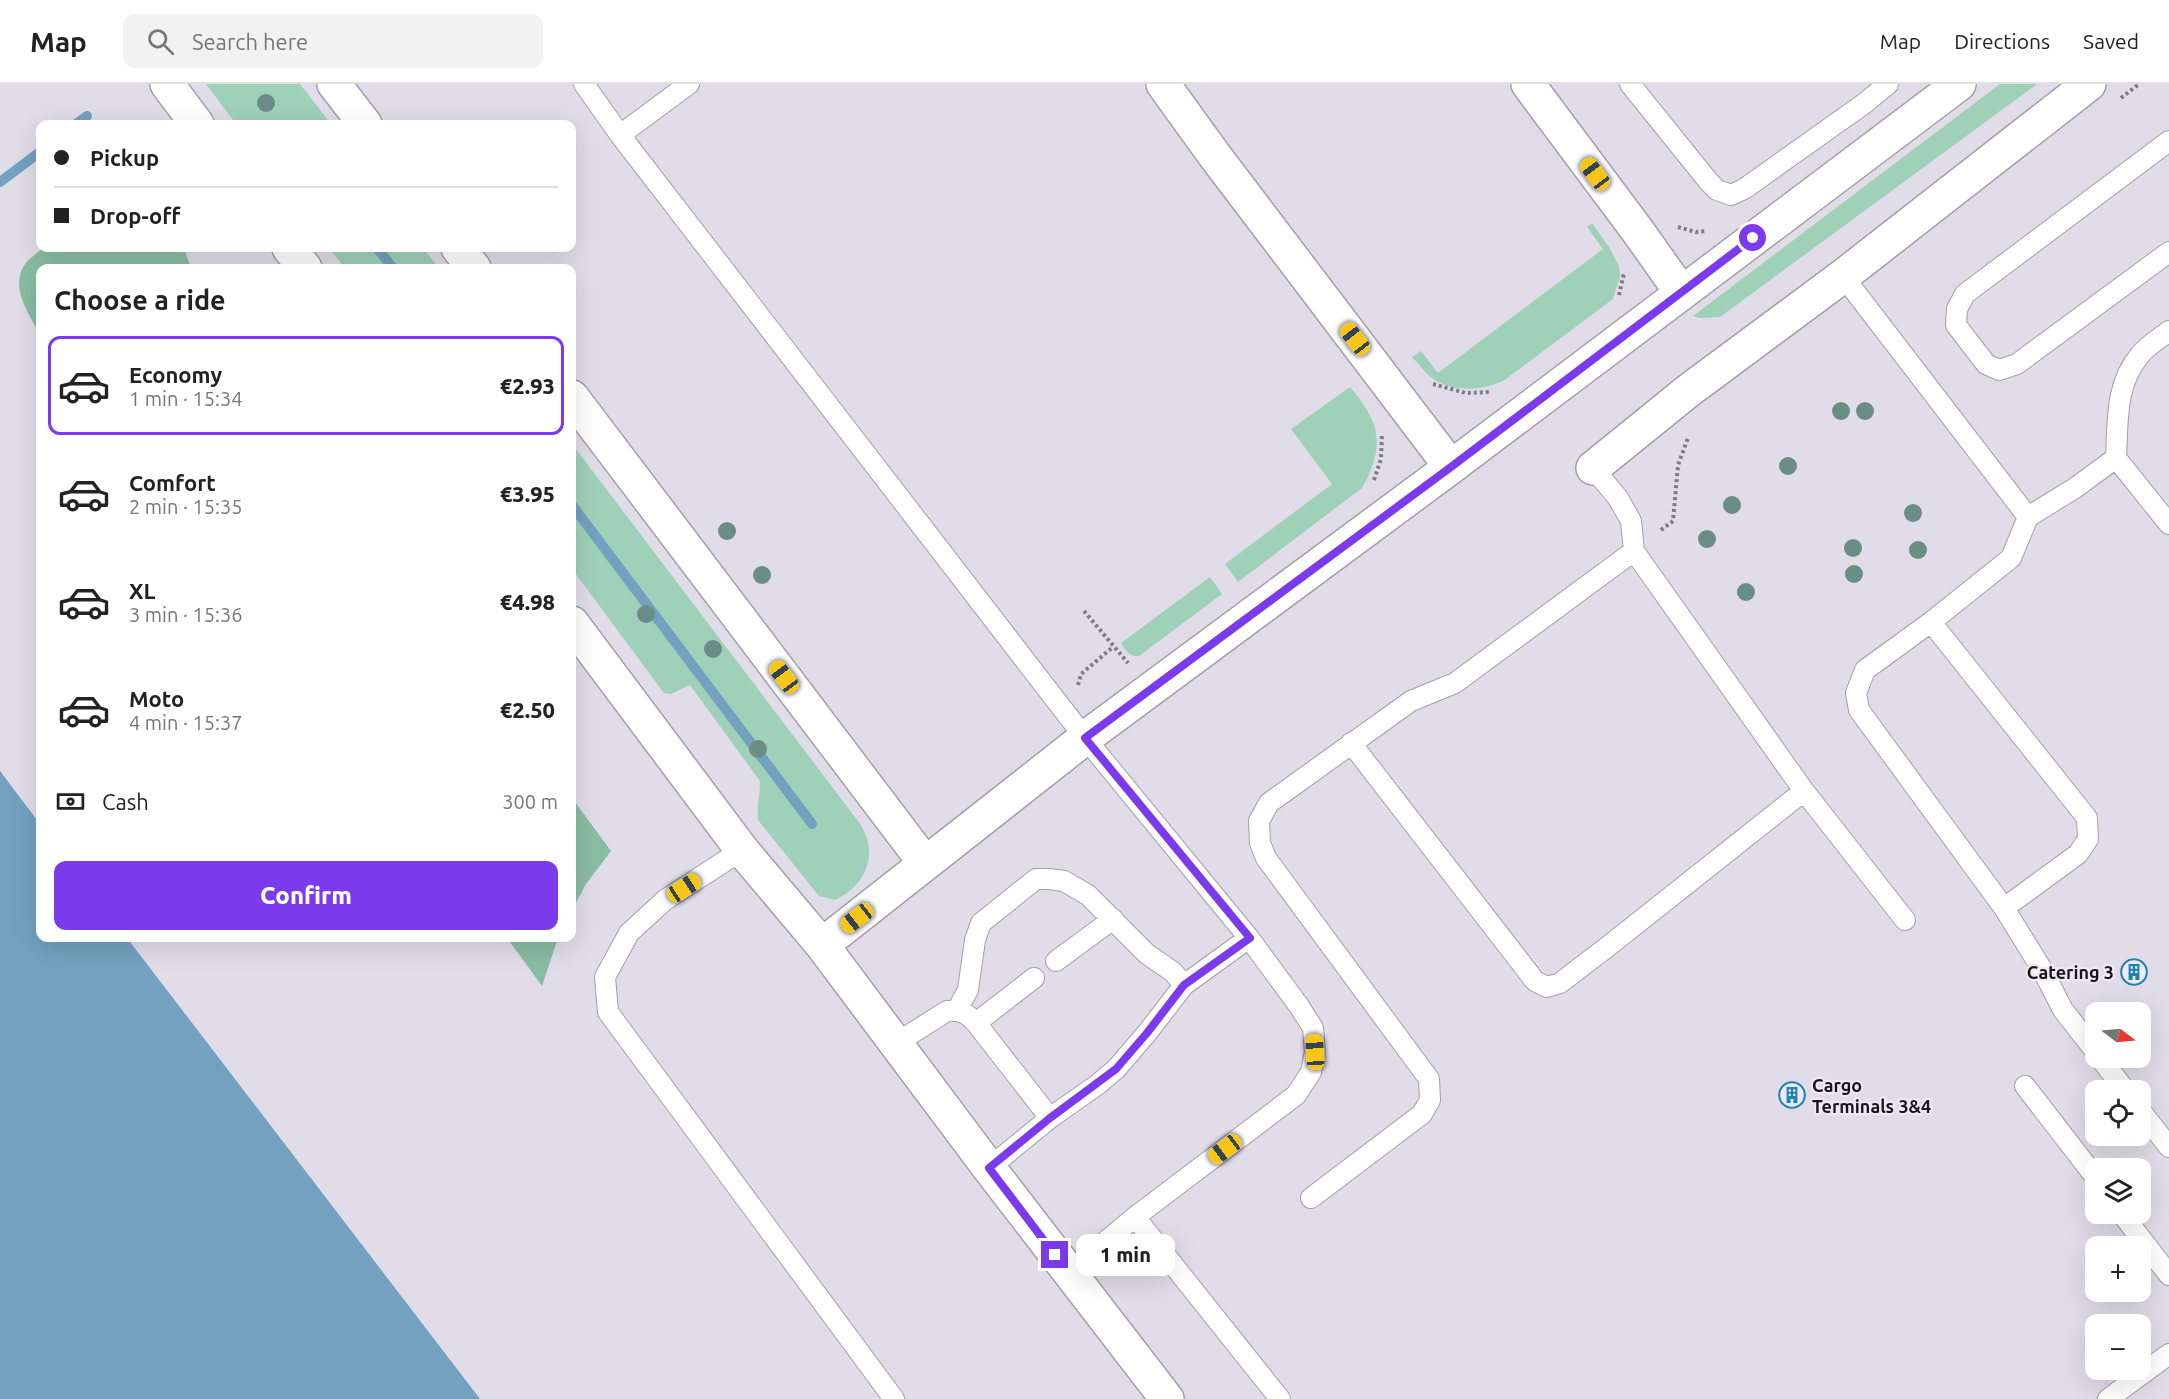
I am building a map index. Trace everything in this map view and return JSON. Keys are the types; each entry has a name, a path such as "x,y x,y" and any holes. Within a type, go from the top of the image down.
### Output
{"street":[{"path":"166,84 194,120"},
{"path":"334,84 362,120"},
{"path":"1163,84 1451,467"},
{"path":"1528,84 1681,292"},
{"path":"822,945 1085,738 1451,467 1959,84"},
{"path":"1593,468 1688,390 1843,276 2089,84"},
{"path":"292,252 302,264"},
{"path":"461,252 471,264"},
{"path":"576,402 925,863"},
{"path":"576,628 742,850 822,945 1068,1273 1167,1399"}],"lane":[{"path":"584,84 620,135 1085,738 1250,938 1313,1028 1315,1052 1311,1072 1296,1095 1135,1217 1068,1273"},
{"path":"620,135 689,84"},
{"path":"1630,84 1709,182 1717,190 1731,195 1744,189 1865,103 1888,84"},
{"path":"2169,141 1965,294 1957,309 1956,325 1986,364 1999,370 2017,364 2169,252"},
{"path":"1843,276 2028,518"},
{"path":"2165,512 2116,458 2120,396 2125,379 2140,354 2169,331"},
{"path":"2085,1038 2063,1010 2043,971 2004,908 1858,710 1856,693 1865,670 2011,558 2028,518 2116,458"},
{"path":"1593,468 1618,498 1630,521 1634,551 1804,791 1905,920"},
{"path":"1311,1198 1422,1114 1430,1100 1429,1079 1266,858 1260,843 1259,821 1269,803 1351,743 1411,701 1455,682 1634,551"},
{"path":"1931,621 2087,818 2088,839 2078,854 2004,908"},
{"path":"1351,743 1535,981 1547,987 1560,983 1606,948 1804,791"},
{"path":"742,850 665,900 629,933 604,977 608,1012 894,1399"},
{"path":"957,1010 968,990 975,940 981,923 1036,879 1064,882 1088,895 1147,954 1173,972 1184,985"},
{"path":"1056,960 1113,919"},
{"path":"989,1168 1050,1118 1116,1069 1184,985 1250,938"},
{"path":"976,1023 1034,978"},
{"path":"895,1044 947,1011 957,1010 968,1013 1050,1118"},
{"path":"2108,1068 2117,1080"},
{"path":"2025,1086 2085,1164"},
{"path":"2151,1124 2169,1147"},
{"path":"1135,1217 1280,1399"},
{"path":"2130,1224 2169,1275"},
{"path":"2108,1399 2169,1354"}],"path":[{"path":"1618,300 1623,283 1623,267"},
{"path":"1427,381 1466,393 1487,393 1497,390"},
{"path":"1373,482 1381,459 1381,426"},
{"path":"1634,551 1673,521 1678,465 1692,430"},
{"path":"1084,611 1125,662 1131,665"},
{"path":"1059,704 1077,689 1081,674 1113,647"}],"green space":[{"path":"206,84 300,84 328,120 233,120"},
{"path":"2000,84 2037,84 1720,317 1693,316"},
{"path":"1592,223 1619,266 1620,277 1613,299 1506,379 1479,388 1449,386 1432,378 1412,357 1421,351 1438,373 1603,249 1587,227"},
{"path":"38,252 185,252 190,264 36,264 36,328 22,300 19,282 25,264"},
{"path":"332,252 426,252 436,264 342,264"},
{"path":"1350,387 1368,412 1376,435 1377,447 1374,459 1362,488 1238,582 1225,564 1332,484 1291,429"},
{"path":"576,449 861,825 869,845 869,857 864,873 855,886 835,900 819,896 758,820 760,781 690,685 671,694 664,693 576,574"},
{"path":"1210,577 1222,594 1139,656 1133,656 1126,651 1121,643"},
{"path":"576,803 611,851 586,884 576,903"},
{"path":"510,942 557,942 542,986"}],"water":[{"path":"0,771 36,819 36,942 130,942 480,1399 0,1399"}],"waterway":[{"path":"82,120 87,116"},
{"path":"0,182 36,155"},
{"path":"380,252 390,264"},
{"path":"576,510 812,824"}],"place":[{"name":"Catering 3","path":"2134,972"},
{"name":"Cargo Terminals 3&4","path":"1792,1095"}],"route":[{"path":"1055,1255 989,1168 1050,1118 1116,1069 1184,985 1250,938 1085,738 1451,467 1753,238"}]}
